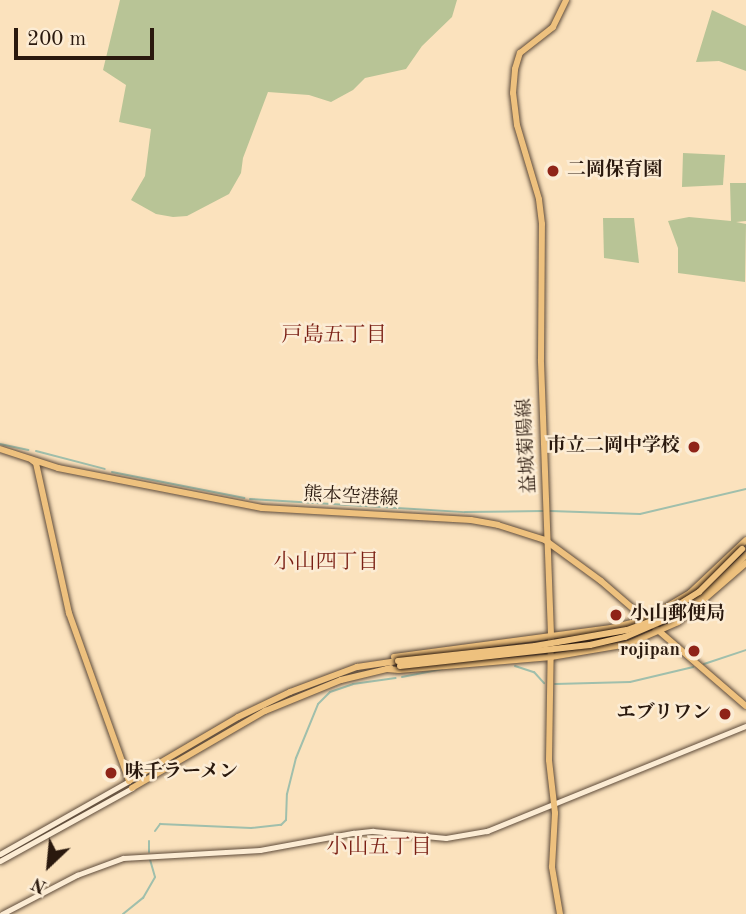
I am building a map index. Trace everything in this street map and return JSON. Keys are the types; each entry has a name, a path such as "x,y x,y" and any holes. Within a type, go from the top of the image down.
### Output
{"main road":[{"name":"益城菊陽線","path":"560,914 552,876 554,805 550,760 551,635 545,540 546,450 541,359 542,221 539,199 517,125 514,80 520,53 553,27 566,0"},
{"name":"熊本空港線","path":"0,449 69,470 261,508 471,520 498,524 545,540 592,574 746,706"},
{"path":"30,459 36,463 69,613 130,785"},
{"path":"130,785 273,700 315,682 391,658 611,628 646,619 690,593 745,547"},
{"path":"381,663 399,664 535,646 635,627 654,620 699,592 745,547"},
{"path":"387,669 551,657 628,644 660,631 702,603 746,563"},
{"path":"130,785 265,711 331,683 399,664"}],"street":[{"path":"2,914 77,875 123,858 260,850 373,831 446,838 500,827 746,726"},
{"path":"0,854 130,785"},
{"path":"0,861 130,785"}],"green space":[{"path":"120,0 457,0 452,17 422,46 406,69 365,78 353,90 331,102 309,95 268,92 243,158 241,173 229,194 187,216 173,217 156,214 131,200 145,176 151,129 119,122 126,85 103,70"},
{"path":"712,10 746,26 746,71 719,61 696,62"},
{"path":"683,153 725,155 723,185 682,187"},
{"path":"730,183 746,183 746,221 736,222 746,224 745,282 678,273 678,248 668,221 689,217 731,221"},
{"path":"603,218 634,218 639,263 604,258"}],"waterway":[{"path":"0,444 28,450"},
{"path":"36,451 105,469"},
{"path":"112,472 244,498"},
{"path":"550,511 640,514 746,489"},
{"path":"250,499 465,512 543,511"},
{"path":"704,664 746,650"},
{"path":"515,666 534,672 544,683"},
{"path":"555,684 630,682 693,667"},
{"path":"402,677 442,669"},
{"path":"155,831 160,824 251,828 281,825 286,820 287,794 296,758 318,704 330,692 353,684 396,678"},
{"path":"149,841 149,852"},
{"path":"123,914 143,898 155,877 150,859"}],"place":[{"name":"二岡保育園","path":"553,171"},
{"name":"市立二岡中学校","path":"694,447"},
{"name":"小山郵便局","path":"616,615"},
{"name":"rojipan","path":"694,651"},
{"name":"エブリワン","path":"725,714"},
{"name":"味千ラーメン","path":"111,773"}],"district":[{"name":"戸島五丁目","path":"334,336"},
{"name":"小山四丁目","path":"326,563"},
{"name":"小山五丁目","path":"379,848"}]}
